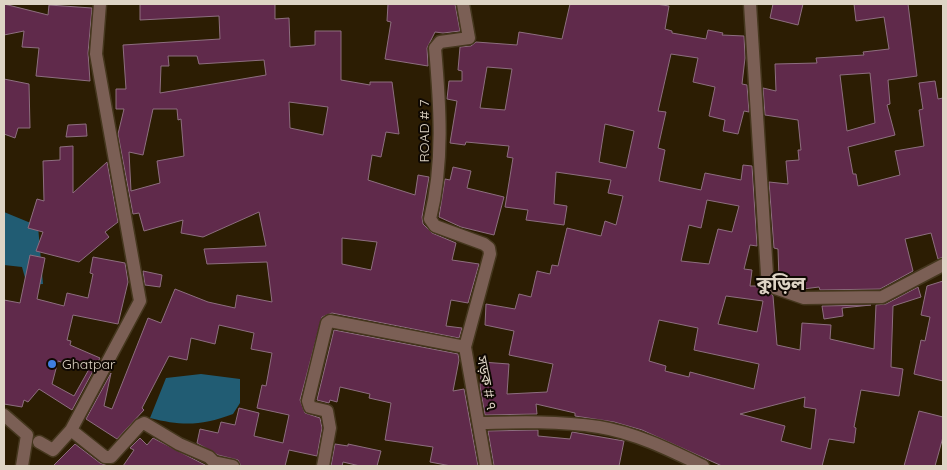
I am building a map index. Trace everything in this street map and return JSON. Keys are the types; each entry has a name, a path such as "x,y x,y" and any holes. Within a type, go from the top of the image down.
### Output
{"street":[{"path":"39,442 53,450 71,430 140,301 96,54 100,4"},
{"name":"ROAD # 7","path":"463,4 470,38 440,42 435,48 440,102 438,187 430,218 435,226 462,235 489,248"},
{"path":"750,4 766,274 774,288 804,298 882,298 943,266"},
{"name":"সড়ক # ৭","path":"486,466 465,346 490,254 489,248"},
{"path":"323,466 330,428 327,411 310,408 308,401 327,322 465,346"},
{"path":"4,415 27,435 22,466"},
{"path":"479,422 542,422 600,427 659,444 704,466"},
{"path":"71,430 105,457 111,457 144,424 179,444 211,458 213,461 234,466"}],"water":[{"path":"4,212 38,226 43,284 27,285 22,267 4,265"},
{"path":"201,374 240,379 240,403 233,414 211,421 192,424 150,418 166,378"}],"building":[{"path":"4,4 48,15 49,5 92,8 88,53 90,81 36,76 39,48 22,47 24,31 4,35"},
{"path":"140,4 275,4 275,19 289,18 290,47 315,45 315,31 341,31 341,80 370,85 370,82 392,82 399,134 386,132 381,157 372,155 368,180 415,195 418,175 429,177 422,217 423,224 432,233 456,243 452,260 479,264 468,303 451,300 446,326 462,328 459,338 332,313 322,317 300,400 305,413 320,418 322,428 317,456 289,450 285,466 241,466 238,460 218,455 197,443 200,429 218,433 221,422 235,425 239,408 259,413 254,436 283,443 289,415 257,408 262,385 266,386 272,353 251,349 254,333 219,325 215,344 191,338 187,360 169,356 142,408 144,410 117,439 86,419 111,373 104,406 112,409 148,318 161,323 175,289 208,302 235,308 237,295 272,302 267,262 207,264 204,249 266,246 259,212 203,237 181,233 183,220 144,231 139,213 133,214 118,134 124,109 116,109 116,89 126,89 123,45 220,39 219,16 140,20","holes":["168,56 197,56 199,64 264,60 266,75 160,93 161,66 169,66","289,102 328,107 323,135 290,128","153,109 177,109 178,120 181,119 184,156 157,161 160,183 131,191 129,152 143,155","342,238 377,242 371,270 342,264"]},
{"path":"388,4 455,4 460,31 435,32 427,48 428,66 385,59 391,22 387,21"},
{"path":"570,4 656,4 669,6 665,29 672,31 672,33 706,39 708,30 723,33 722,35 744,36 745,58 742,84 747,85 749,112 744,111 738,134 723,131 725,120 709,116 715,87 693,82 698,58 671,54 658,111 666,112 658,148 665,150 659,181 701,190 705,173 741,180 743,165 752,166 757,246 750,245 744,269 752,270 750,286 765,286 773,296 777,345 800,350 802,323 831,325 830,339 874,349 876,305 886,304 918,287 921,297 893,306 891,367 903,369 899,396 861,390 854,427 856,428 854,443 829,439 822,466 722,466 642,430 614,422 575,416 575,413 536,404 537,414 485,415 480,386 482,362 509,364 507,394 547,392 553,364 509,355 514,331 485,325 486,304 515,309 519,294 531,297 537,271 550,274 552,265 558,266 567,228 601,236 605,221 616,225 623,196 608,193 611,180 556,172 554,204 567,206 564,225 526,220 528,210 505,207 513,158 507,157 509,146 466,142 465,145 450,143 457,101 447,99 449,81 462,81 462,71 458,70 460,47 471,46 476,42 517,45 519,32 562,39","holes":["487,67 512,69 505,110 480,108","605,124 634,131 626,168 599,162","707,200 739,206 732,232 718,229 709,264 681,261 689,225 701,228","726,296 763,301 757,332 718,324","659,320 698,328 694,350 759,364 754,389 690,372 689,377 665,371 666,366 649,361","805,397 804,407 816,409 811,449 781,441 785,426 740,414"]},
{"path":"773,4 803,4 798,25 770,18"},
{"path":"854,4 908,4 917,76 888,80 890,104 887,105 895,135 848,147 853,174 856,174 858,186 900,175 895,151 924,146 919,110 923,109 919,83 935,81 938,99 943,98 943,257 938,259 931,233 905,239 913,271 880,289 820,290 819,287 803,289 779,279 778,249 774,248 769,182 788,184 786,161 799,160 798,150 801,150 798,120 765,115 763,88 776,91 775,64 817,63 816,58 864,55 863,52 889,49 884,17 856,21","holes":["870,73 875,123 847,131 840,75"]},
{"path":"4,79 29,84 30,128 18,128 15,138 4,134"},
{"path":"86,124 87,136 66,137 68,125"},
{"path":"73,146 73,193 107,162 118,222 105,232 109,237 79,262 36,251 43,232 28,228 37,199 44,201 43,161 60,160 60,147"},
{"path":"453,167 471,171 467,188 504,197 494,235 461,227 439,217 445,179 450,180"},
{"path":"30,255 45,258 37,299 64,306 67,293 88,298 93,274 90,273 93,257 125,263 128,282 118,324 73,315 67,340 71,341 70,345 100,358 72,410 39,389 28,402 24,400 22,407 4,404 4,300 20,303","holes":["58,361 88,371 74,396 52,384"]},
{"path":"143,271 162,275 160,287 145,285"},
{"path":"943,281 943,381 914,374 921,340 925,341 930,317 921,315 927,286"},
{"path":"871,305 842,308 843,316 824,319 822,306"},
{"path":"334,330 458,354 459,360 453,391 464,389 478,466 451,466 430,462 433,447 385,440 391,403 369,398 370,394 340,387 337,402 330,400 329,403 317,400"},
{"path":"919,411 943,417 943,437 935,466 904,466"},
{"path":"538,430 538,436 570,439 572,432 624,441 619,466 494,466 488,431"},
{"path":"140,438 147,445 153,438 207,466 123,466 134,450 130,448"},
{"path":"75,444 100,463 108,466 53,466"},
{"path":"335,444 348,446 348,444 381,451 377,466 360,466 343,462 342,466 331,466"}],"place":[{"name":"Ghatpar","path":"52,364"}],"district":[{"name":"কুড়িল","path":"781,283"}]}
